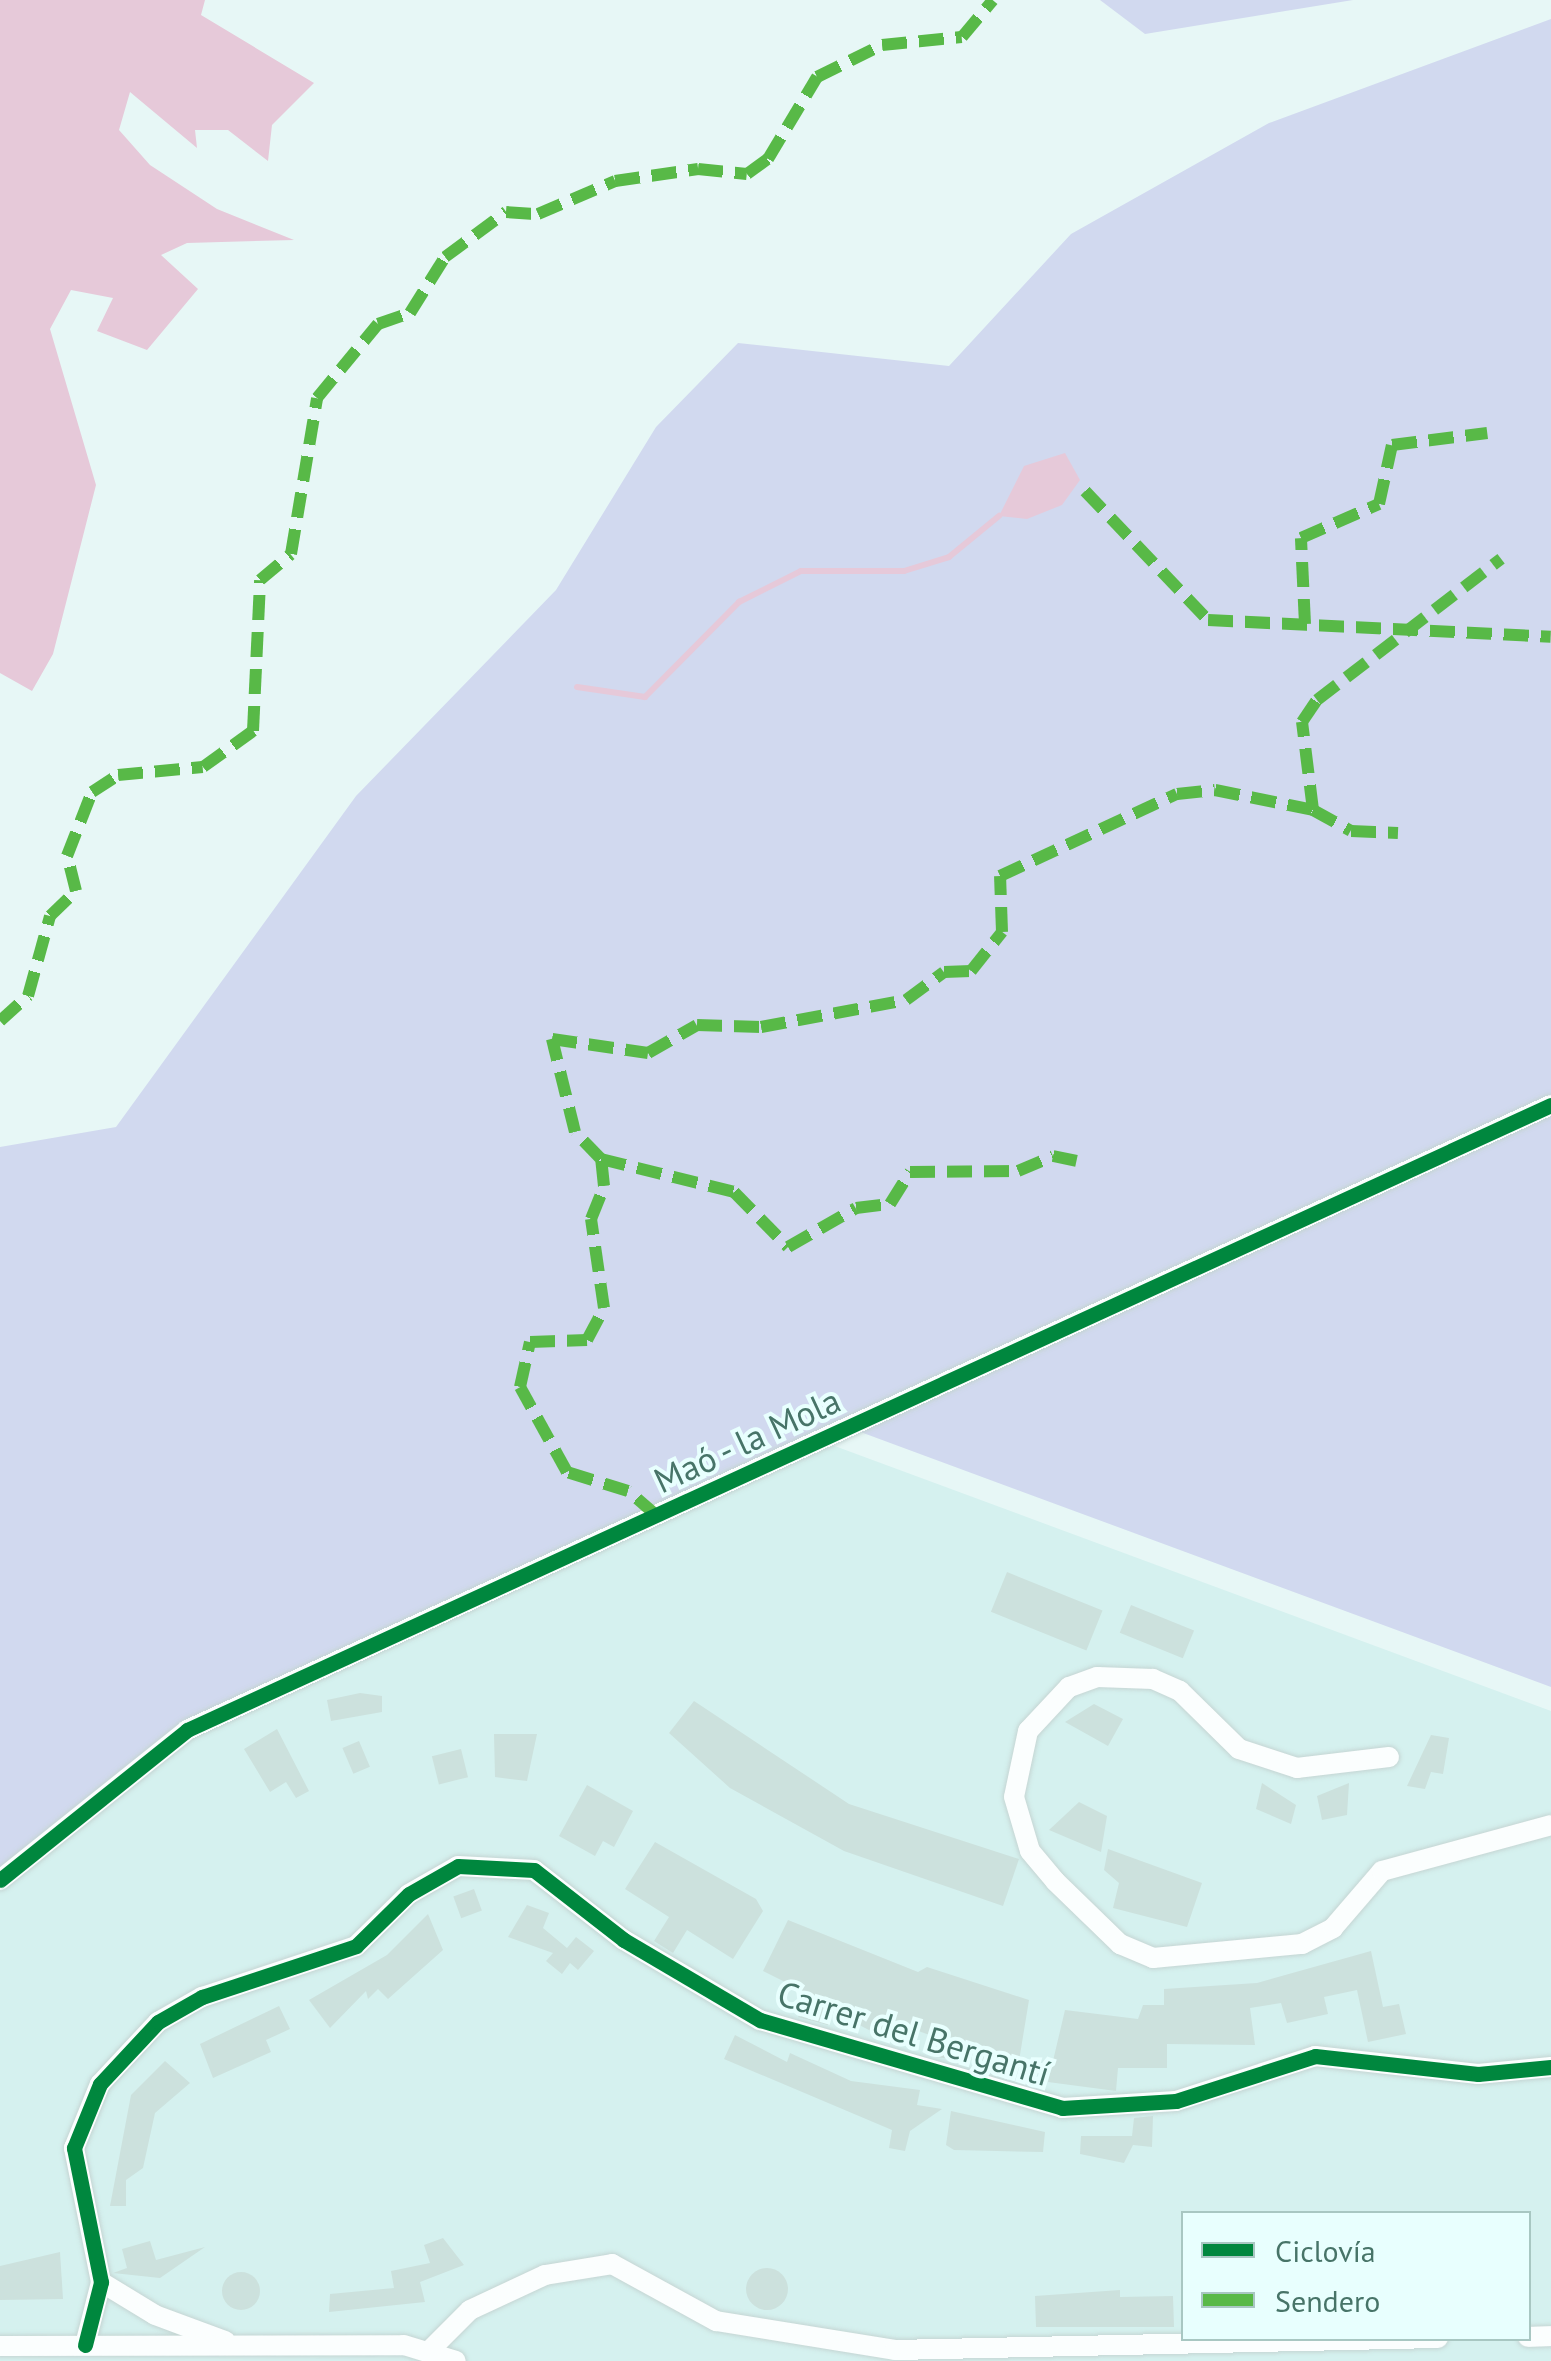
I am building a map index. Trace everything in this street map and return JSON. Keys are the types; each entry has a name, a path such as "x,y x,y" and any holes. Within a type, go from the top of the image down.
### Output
{"street":[{"name":"Maó - la Mola","path":"0,1880 187,1730 1551,1105"},
{"path":"1390,1757 1297,1768 1239,1750 1166,1685 1097,1676 1070,1687 1028,1731 1014,1798 1030,1851 1074,1904 1120,1944 1154,1958 1302,1944 1333,1928 1382,1872 1551,1826"},
{"name":"Carrer del Bergantí","path":"85,2345 101,2282 74,2148 84,2111 123,2057 158,2022 202,1996 356,1946 409,1894 458,1866 534,1870 630,1944 760,2020 1062,2108 1176,2102 1327,2055 1459,2073 1551,2067"},
{"path":"428,2352 470,2310 545,2276 612,2264 716,2321 895,2350 1302,2341"},
{"path":"101,2282 154,2315 241,2346"},
{"path":"0,2346 241,2346 428,2352 456,2361"}],"shaded area":[{"path":"0,0 205,0 201,15 314,83 272,125 268,161 228,130 195,130 197,148 130,92 119,130 150,165 217,209 294,240 187,243 161,255 198,289 147,350 97,331 113,298 71,290 50,329 96,485 53,654 32,691 0,673"},
{"path":"1100,0 1353,0 1145,34"},
{"path":"1551,19 1551,1687 847,1427 187,1730 0,1880 0,1147 116,1127 356,796 556,590 656,427 738,343 949,366 1071,234 1269,123"},
{"path":"1065,453 1080,480 1062,505 1027,519 999,516 1024,466"},
{"path":"786,1428 1551,1711 1551,2361 0,2361 0,1845 172,1700"}],"building":[{"path":"1007,1572 1102,1611 1086,1650 991,1612"},
{"path":"1131,1605 1194,1630 1183,1658 1120,1633"},
{"path":"360,1693 382,1696 382,1712 331,1721 327,1700"},
{"path":"694,1701 849,1804 1019,1859 1003,1906 844,1851 730,1788 669,1733"},
{"path":"1094,1704 1123,1719 1108,1746 1065,1722"},
{"path":"277,1729 309,1791 296,1798 286,1782 270,1792 244,1749"},
{"path":"494,1734 537,1734 527,1781 495,1777"},
{"path":"1431,1735 1449,1738 1443,1774 1431,1772 1425,1789 1407,1786"},
{"path":"359,1741 370,1767 353,1774 342,1748"},
{"path":"461,1749 468,1777 439,1784 432,1756"},
{"path":"1262,1783 1296,1805 1291,1824 1256,1809"},
{"path":"1349,1783 1347,1815 1322,1820 1317,1796"},
{"path":"587,1785 633,1811 614,1847 603,1841 595,1856 559,1836"},
{"path":"1079,1802 1107,1816 1101,1852 1049,1830"},
{"path":"655,1842 756,1899 763,1911 733,1959 687,1930 673,1953 654,1941 669,1917 625,1889"},
{"path":"1108,1849 1202,1883 1187,1927 1113,1908 1119,1883 1104,1870"},
{"path":"474,1889 482,1911 461,1918 453,1897"},
{"path":"527,1905 549,1913 543,1928 567,1948 576,1937 594,1951 578,1970 570,1963 562,1974 546,1961 553,1953 508,1937"},
{"path":"428,1914 443,1950 388,1999 378,1989 368,1999 366,1991 330,2028 309,2000 387,1955"},
{"path":"788,1920 918,1972 927,1967 1029,2000 1018,2067 935,2057 941,2039 907,2027 900,2046 834,2012 828,2025 798,2017 809,1994 763,1971"},
{"path":"1371,1951 1383,2007 1399,2004 1406,2034 1368,2042 1357,1990 1324,1997 1328,2014 1287,2023 1281,2003 1250,2008 1255,2045 1167,2044 1167,2068 1118,2068 1116,2091 1048,2082 1065,2010 1138,2019 1143,2005 1164,2005 1164,1989 1257,1983"},
{"path":"279,2006 290,2029 266,2040 271,2052 213,2078 200,2044"},
{"path":"735,2035 787,2062 790,2053 851,2081 920,2090 917,2105 942,2109 910,2131 905,2151 889,2148 892,2130 724,2059"},
{"path":"165,2061 190,2083 155,2113 143,2168 126,2180 126,2206 110,2206 131,2095"},
{"path":"951,2111 1045,2132 1043,2152 954,2150 946,2145"},
{"path":"1153,2116 1152,2147 1133,2145 1124,2163 1080,2154 1081,2136 1132,2136 1134,2118"},
{"path":"443,2238 464,2265 420,2282 425,2302 329,2312 330,2294 394,2288 391,2271 430,2263 424,2245"},
{"path":"150,2241 156,2260 205,2247 160,2278 113,2273 127,2268 122,2249"},
{"path":"60,2252 63,2299 0,2300 0,2266"},
{"path":"767,2268 782,2274 788,2289 782,2304 767,2310 752,2304 746,2289 752,2274"},
{"path":"241,2272 254,2278 260,2291 254,2304 241,2310 228,2304 222,2291 228,2278"},
{"path":"1120,2290 1120,2297 1173,2296 1174,2327 1036,2327 1035,2296"}],"waterway":[{"path":"577,687 645,697 739,602 801,571 904,571 949,557 999,516"}],"marked path":[{"path":"0,1021 28,996 50,916 76,891 67,856 92,792 118,775 203,767 253,731 260,580 291,554 317,398 378,324 410,313 445,257 506,212 538,214 615,181 698,169 747,174 768,159 817,77 882,45 962,37 993,0"},
{"path":"1305,624 1301,538 1379,504 1392,445 1487,433"},
{"path":"1085,491 1208,620 1551,637"},
{"path":"656,1515 628,1491 567,1472 520,1387 530,1342 587,1340 604,1308 591,1219 604,1186 601,1159 575,1132 552,1039 648,1053 697,1025 761,1027 906,1000 944,972 971,971 1002,932 1000,876 1177,794 1215,790 1313,810 1302,722 1317,700 1501,559"},
{"path":"1313,810 1351,831 1398,833"},
{"path":"601,1159 734,1192 788,1247 856,1208 890,1204 910,1172 1018,1171 1053,1156 1076,1161"}],"cycle path":[{"path":"0,1880 187,1730 1551,1105"},
{"path":"85,2345 101,2282 74,2148 100,2084 158,2022 202,1997 356,1946 409,1894 458,1866 534,1870 624,1940 760,2020 1062,2108 1176,2101 1315,2056 1478,2074 1551,2067"}]}
